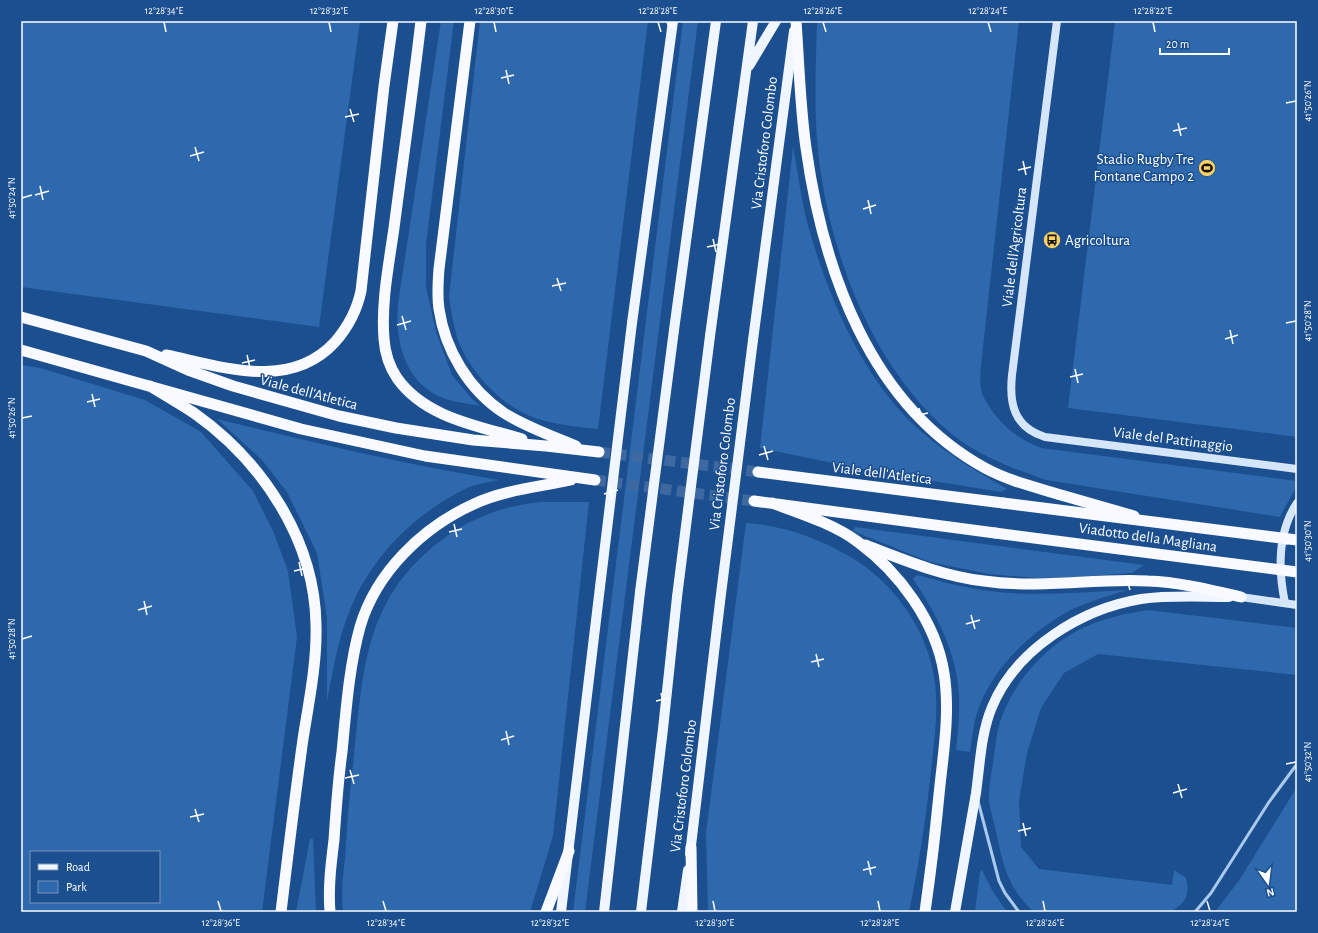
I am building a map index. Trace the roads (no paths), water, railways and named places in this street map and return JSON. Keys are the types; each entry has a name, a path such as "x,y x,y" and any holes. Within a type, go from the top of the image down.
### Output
{"highway":[{"path":"146,351 236,370 269,372 298,368 324,353 340,336 355,311 361,291 384,86 393,21"},
{"path":"422,21 386,290 384,337 389,363 397,378 409,392 424,404 439,413 475,426 546,446"},
{"name":"Viale dell'Atletica","path":"21,317 146,351 188,370 233,386 339,416 431,434 473,440 546,446 594,452 516,420 488,401 461,368 444,332 438,307 439,269 470,21"},
{"path":"796,21 803,126 812,187 826,250 844,298 858,328 874,358 900,395 918,416 950,444 994,472 1043,490 1148,520"},
{"path":"21,350 301,429 425,456 595,480"},
{"path":"150,386 194,414 226,442 256,472 280,504 296,536 306,562 315,602 316,649 281,912"},
{"name":"Viale dell'Atletica","path":"758,472 1003,503"},
{"path":"330,912 330,874 351,674 361,626 378,588 391,569 420,539 441,522 460,511 489,498 579,478"},
{"path":"754,501 772,503 833,528 857,541 930,569 984,581 1038,584 1150,581 1199,588 1241,597"},
{"name":"Viadotto della Magliana","path":"772,503 1297,572"},
{"name":"Viadotto della Magliana","path":"1003,503 1148,520 1297,540"},
{"path":"857,541 884,565 898,580 913,600 932,635 944,674 946,713 945,733 933,855 924,912"},
{"path":"691,847 692,912"},
{"path":"546,912 569,851"}],"main road":[{"path":"561,912 632,324 672,21"},
{"path":"604,912 640,592 716,21"},
{"name":"Via Cristoforo Colombo","path":"641,912 677,597 710,336 753,21"},
{"path":"747,69 776,21"},
{"name":"Via Cristoforo Colombo","path":"682,912 753,340 796,21"},
{"name":"Viale dell'Agricoltura","path":"1045,437 1029,430 1020,421 1014,410 1010,391 1057,21"},
{"name":"Viale del Pattinaggio","path":"1045,437 1297,469"},
{"path":"1285,603 1281,578 1280,554 1286,529 1297,503"},
{"path":"955,912 986,729 993,705 1006,683 1041,644 1076,621 1126,602 1160,597 1241,597 1297,605"}],"lane":[{"path":"1194,912 1211,893 1269,802 1297,764"},
{"path":"976,792 998,877 1005,893 1019,912"}],"tunnel":[{"path":"599,452 758,472"},
{"path":"595,480 754,501"}],"place":[{"name":"Stadio Rugby Tre Fontane Campo 2","path":"1207,168"},
{"name":"Agricoltura","path":"1052,240"}]}
